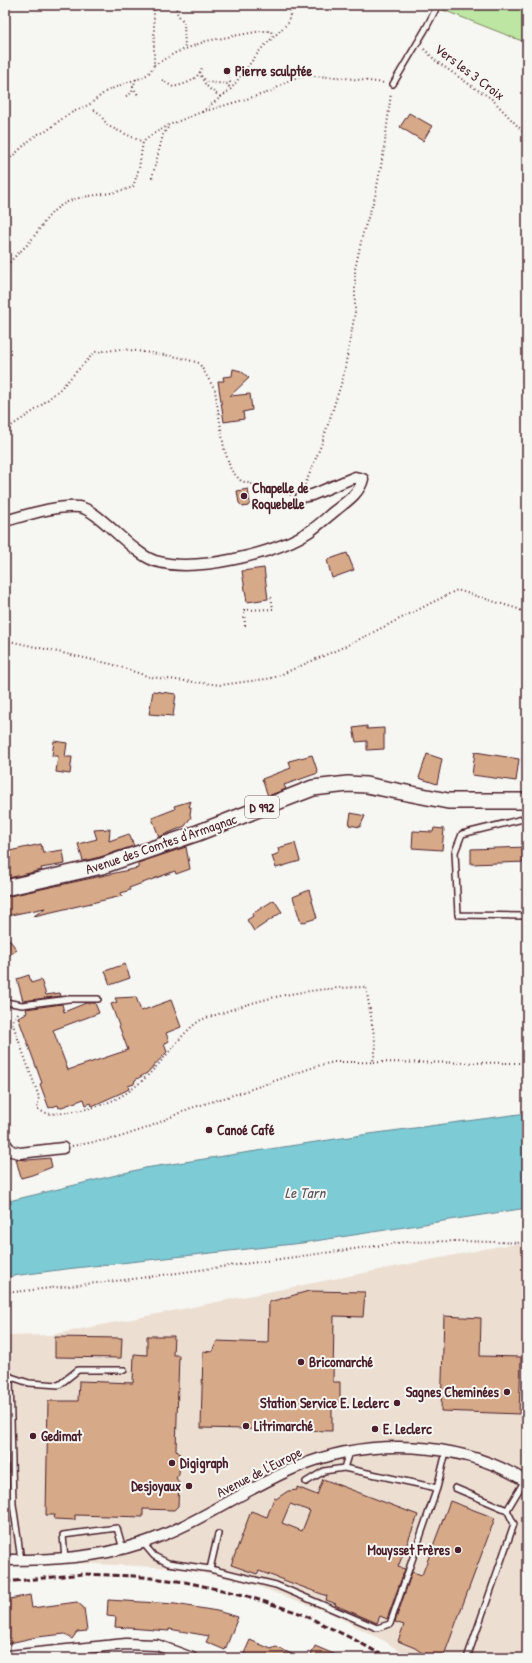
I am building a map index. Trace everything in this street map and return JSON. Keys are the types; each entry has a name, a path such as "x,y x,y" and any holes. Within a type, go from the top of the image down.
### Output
{"main road":[{"name":"Avenue des Comtes d'Armagnac","path":"5,888 102,866 195,834 307,790 332,785 366,785 448,801 527,801"}],"street":[{"path":"5,520 65,507 81,507 92,513 129,544 154,560 172,564 205,564 246,557 286,544 310,531 348,500 361,487 363,480 355,477 312,495 301,497"},
{"path":"5,1143 11,1151 20,1153 63,1148"},
{"name":"Avenue de l'Europe","path":"5,1560 65,1559 83,1557 143,1543 194,1520 296,1467 332,1454 349,1451 394,1448 446,1452 476,1458 526,1481"},
{"path":"5,1658 8,1656 126,1644 158,1645 192,1658"}],"lane":[{"path":"393,84 438,5"},
{"path":"527,818 462,834 455,852 458,915 527,916"},
{"path":"5,1002 22,1005 69,999 98,999"},
{"path":"21,1560 13,1504 7,1376 29,1383 59,1385 78,1370 124,1370"},
{"path":"344,1468 349,1451"},
{"path":"143,1543 154,1556 168,1563 210,1569 276,1585 377,1628 390,1624 437,1488 446,1452"},
{"path":"306,1482 324,1471 344,1468 437,1488"},
{"path":"507,1510 526,1481"},
{"path":"455,1488 507,1510 514,1524 467,1658"},
{"path":"65,1559 63,1535 117,1528 123,1548"},
{"path":"210,1569 218,1534"}],"path":[{"path":"5,163 34,137 45,132 67,115 90,104 105,92 144,77 150,72 154,65 154,5"},
{"path":"175,5 178,15 184,22 185,49"},
{"path":"199,114 230,90 261,49 288,22 292,5"},
{"path":"154,65 185,49 206,41 260,31 271,31 273,37"},
{"name":"Vers les 3 Croix","path":"418,42 436,61 491,98 527,136"},
{"path":"162,80 173,87 190,82 200,72 202,67"},
{"path":"200,72 202,81 210,90 221,97"},
{"path":"228,74 230,90"},
{"path":"201,76 207,82 228,84 229,87"},
{"path":"5,269 57,206 78,198 133,187 139,168 143,142 152,134 169,125 270,92 292,79 306,76 337,77 393,84 380,173 375,197 363,233 355,269 355,313 343,378 322,443 301,497 241,481 231,470 224,448 214,390 199,363 178,357 123,349 95,352 60,389 37,409 5,430"},
{"path":"126,96 132,93 136,79"},
{"path":"133,87 138,95"},
{"path":"94,110 99,113 108,126 143,142"},
{"path":"152,178 163,135 169,125"},
{"path":"5,640 111,664 150,677 221,685 273,678 346,646 457,590 518,609 527,614"},
{"path":"245,626 244,610 273,609 271,596"},
{"path":"22,1005 12,1022 39,1097 37,1109 45,1114 57,1114 101,1105 118,1099 129,1092 154,1069 178,1041 201,1020 252,1003 292,993 333,988 366,987 376,1047 373,1061"},
{"path":"63,1148 116,1138 147,1128 188,1109 243,1092 317,1066 334,1062 373,1061 527,1063"},
{"path":"5,1293 133,1279 405,1242 458,1241 527,1243"}],"shaded area":[{"path":"527,1243 527,1658 409,1658 388,1643 330,1613 246,1582 177,1568 75,1563 5,1563 5,1336 51,1335 500,1246"}],"green space":[{"path":"431,5 527,5 527,43 433,6"}],"water":[{"name":"Le Tarn","path":"527,1113 527,1208 302,1243 5,1277 5,1202 145,1168 362,1135"}],"building":[{"path":"409,113 432,126 423,141 400,127"},
{"path":"233,369 241,371 249,378 230,396 250,394 252,410 243,412 244,419 224,422 218,381 224,381 223,377 232,376"},
{"name":"Chapelle de Roquebelle","path":"248,489 250,503 248,506 243,507 239,503 237,491"},
{"path":"347,553 354,570 332,578 327,560"},
{"path":"264,568 268,599 247,602 242,571"},
{"path":"153,691 176,694 173,716 149,714"},
{"path":"367,726 367,729 384,728 384,749 367,750 367,741 356,742 353,728"},
{"path":"54,741 67,743 65,757 72,757 70,774 56,772 58,756 52,756"},
{"path":"475,752 519,759 516,781 472,775"},
{"path":"427,754 442,759 437,784 419,778"},
{"path":"312,755 318,773 284,785 286,789 268,796 262,779 291,768 289,761"},
{"path":"191,801 189,807 191,807 191,817 185,826 159,837 152,818 175,809 174,806"},
{"path":"351,813 365,816 360,827 349,825"},
{"path":"434,828 444,829 442,850 412,848 413,831 433,832"},
{"path":"110,829 109,841 129,834 134,846 83,861 78,844 97,839 94,830"},
{"path":"295,843 300,861 276,868 272,856 279,853 278,848"},
{"path":"41,844 43,853 63,850 65,864 41,868 42,870 5,879 5,852"},
{"path":"186,847 190,869 176,874 175,871 129,888 130,890 121,893 122,896 34,916 45,908 6,916 5,897 138,868 138,863"},
{"path":"527,847 527,862 471,864 471,849"},
{"path":"309,890 317,918 301,923 293,897"},
{"path":"274,900 282,912 254,931 247,920 253,916 252,914"},
{"path":"5,934 17,950 5,958"},
{"path":"125,964 130,978 110,985 105,971"},
{"path":"29,975 31,983 41,980 46,995 60,993 61,996 23,1001 17,979"},
{"path":"136,997 141,1011 171,1000 181,1027 166,1033 169,1041 164,1044 167,1052 147,1073 135,1080 134,1084 128,1086 129,1089 121,1093 92,1106 91,1103 86,1105 84,1099 59,1108 58,1105 49,1108 40,1084 42,1083 18,1017 27,1013 26,1009 62,1004 64,1012 86,1003 95,1003 99,1013 53,1030 68,1070 128,1050 111,1004 117,1002 115,998"},
{"path":"50,1158 52,1167 21,1178 16,1159 28,1160"},
{"path":"309,1291 365,1292 363,1317 334,1316 333,1382 340,1382 340,1402 332,1402 332,1431 201,1428 203,1351 212,1352 217,1341 268,1343 269,1302"},
{"path":"444,1316 481,1318 480,1356 521,1357 519,1414 441,1411"},
{"path":"147,1336 174,1336 173,1355 179,1355 176,1450 180,1454 179,1474 176,1478 179,1482 178,1506 174,1510 143,1509 143,1517 75,1515 75,1520 54,1519 55,1515 46,1515 48,1401 78,1401 79,1381 133,1383 134,1354 147,1355"},
{"path":"55,1337 122,1338 121,1358 55,1357"},
{"path":"323,1479 418,1515 398,1567 405,1569 387,1619 380,1616 377,1623 335,1605 336,1604 326,1600 327,1596 259,1571 257,1574 231,1565 251,1511 267,1517 274,1498 276,1499 288,1491 297,1490 297,1487 317,1495","holes":["290,1504 310,1511 302,1531 282,1523"]},
{"name":"Mouysset Frères","path":"450,1501 495,1518 443,1658 429,1658 415,1648 398,1641 404,1625 395,1622 412,1572 422,1575"},
{"path":"30,1595 32,1608 77,1602 84,1608 87,1631 77,1632 72,1639 65,1634 37,1637 5,1644 5,1600"},
{"path":"108,1600 175,1604 217,1611 238,1617 225,1650 206,1642 209,1636 169,1629 169,1631 115,1627 116,1617 107,1616"},
{"path":"250,1640 271,1649 276,1647 301,1658 242,1658"},
{"path":"315,1646 343,1658 310,1658"}],"waterway":[{"path":"5,1191 10,1203"}],"railway":[{"path":"5,1582 83,1574 134,1576 185,1582 244,1595 302,1614 357,1641 387,1658"}],"place":[{"name":"Pierre sculptée","path":"227,71"},
{"name":"Chapelle de Roquebelle","path":"244,496"},
{"name":"Canoé Café","path":"209,1130"},
{"name":"Bricomarché","path":"301,1362"},
{"name":"Sagnes Cheminées","path":"507,1392"},
{"name":"Station Service E. Leclerc","path":"397,1403"},
{"name":"Litrimarché","path":"246,1426"},
{"name":"E. Leclerc","path":"375,1429"},
{"name":"Gedimat","path":"33,1436"},
{"name":"Digigraph","path":"172,1463"},
{"name":"Desjoyaux","path":"189,1486"},
{"name":"Mouysset Frères","path":"458,1550"}]}
